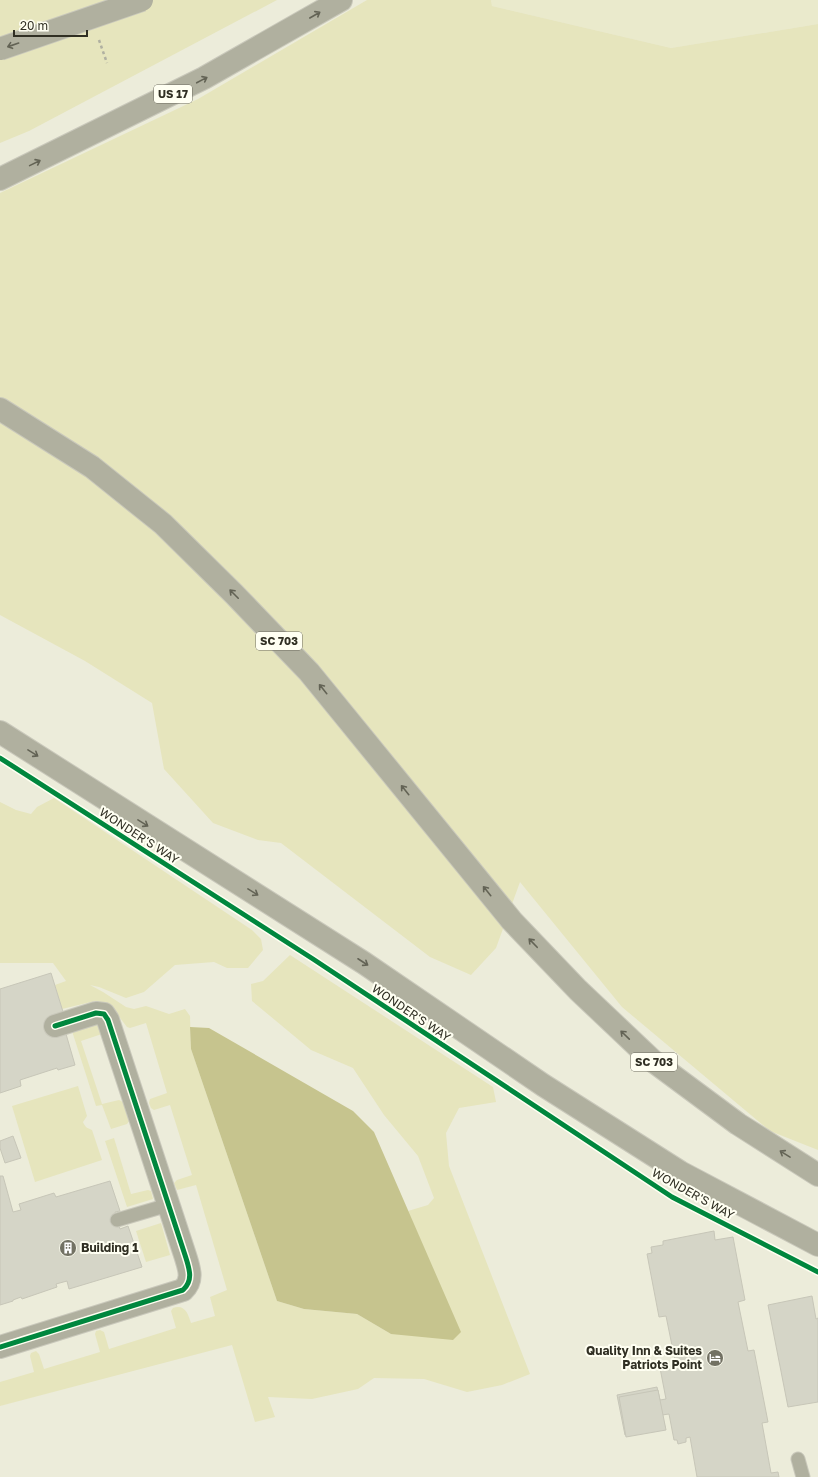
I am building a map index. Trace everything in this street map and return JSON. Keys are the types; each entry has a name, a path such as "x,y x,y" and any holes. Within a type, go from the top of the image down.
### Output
{"main road":[{"path":"0,49 142,0"},
{"name":"US 17","path":"0,179 204,78 341,0"},
{"name":"SC 703","path":"0,409 92,467 163,524 234,594 309,672 512,921 578,990 653,1061 738,1124 818,1175"},
{"path":"0,732 358,958 543,1085 680,1172 818,1245"},
{"path":"0,1347 183,1290 187,1286 190,1278 189,1269 108,1020 104,1014 96,1013 55,1026"}],"lane":[{"path":"117,1220 168,1205"},
{"path":"798,1459 803,1477"}],"shaded area":[{"path":"0,0 277,0 29,131 0,143"},
{"path":"367,0 491,0 492,6 671,48 818,24 818,1150 770,1131 622,1007 520,882 496,948 471,975 430,957 281,843 258,840 213,823 164,769 152,703 85,661 0,615 0,193 198,99"},
{"path":"491,0 818,0 818,24 671,48 492,6"},
{"path":"54,798 252,930 261,939 263,950 248,968 227,968 214,962 175,965 144,992 126,998 90,985 126,1007 134,1009 146,1006 169,1014 185,1009 190,1016 191,1049 277,1301 304,1309 357,1314 391,1334 460,1332 408,1211 428,1205 434,1198 418,1156 384,1115 353,1068 311,1050 252,1001 251,984 263,981 290,955 493,1087 496,1102 459,1108 446,1133 449,1166 530,1374 502,1385 467,1392 424,1379 374,1378 358,1389 312,1399 268,1397 275,1417 255,1422 232,1345 0,1406 0,1382 34,1372 30,1356 31,1353 36,1351 39,1354 44,1369 100,1352 95,1334 96,1331 100,1330 104,1332 109,1349 176,1328 171,1311 173,1308 180,1307 183,1309 187,1313 191,1323 215,1316 210,1297 227,1290 196,1185 177,1190 174,1183 177,1180 192,1175 170,1105 154,1110 151,1108 149,1103 150,1099 167,1093 146,1023 130,1028 127,1027 117,1014 106,1004 95,1001 62,1009 55,985 66,981 53,963 0,963 0,802 16,810 31,814 37,807"},
{"path":"93,1024 98,1025 102,1034 81,1041 102,1104 119,1100 123,1102 130,1120 127,1124 111,1129 102,1105 96,1106 72,1031"},
{"path":"190,1027 209,1028 353,1111 374,1132 461,1332 453,1340 391,1334 357,1314 304,1309 277,1301 191,1049"},
{"path":"78,1086 87,1116 83,1122 86,1127 92,1130 102,1160 35,1182 12,1106"},
{"path":"114,1138 131,1194 148,1190 151,1191 153,1199 127,1207 105,1141"},
{"path":"161,1223 170,1255 146,1262 136,1231"}],"building":[{"path":"51,973 64,1015 58,1036 66,1034 75,1065 58,1070 57,1068 20,1080 21,1086 0,1093 0,989"},
{"path":"13,1136 21,1158 5,1163 0,1148 0,1141"},
{"name":"Building 1","path":"0,1176 3,1176 13,1212 21,1210 19,1204 54,1193 56,1197 110,1181 120,1211 115,1212 120,1229 128,1226 142,1267 69,1289 67,1281 56,1284 57,1287 22,1299 21,1297 0,1305"},
{"name":"Quality Inn & Suites Patriots Point","path":"714,1231 715,1240 733,1237 745,1300 738,1302 748,1351 754,1350 768,1422 762,1423 771,1473 778,1472 779,1477 697,1477 690,1437 686,1438 686,1442 678,1444 677,1440 674,1440 669,1414 662,1415 665,1427 625,1435 617,1395 657,1387 660,1400 666,1399 660,1368 676,1365 666,1316 659,1317 647,1254 652,1253 651,1247 663,1245 663,1241"},
{"path":"812,1296 816,1319 818,1318 818,1402 788,1407 768,1305"},
{"path":"658,1390 666,1430 626,1437 619,1397"}],"cycle path":[{"name":"WONDER'S WAY","path":"0,758 313,959 672,1197 818,1272"},
{"path":"0,1347 183,1290 190,1278 185,1255 108,1020 104,1014 96,1013 55,1026"}],"place":[{"name":"Building 1","path":"68,1248"},
{"name":"Quality Inn & Suites Patriots Point","path":"715,1358"}]}
